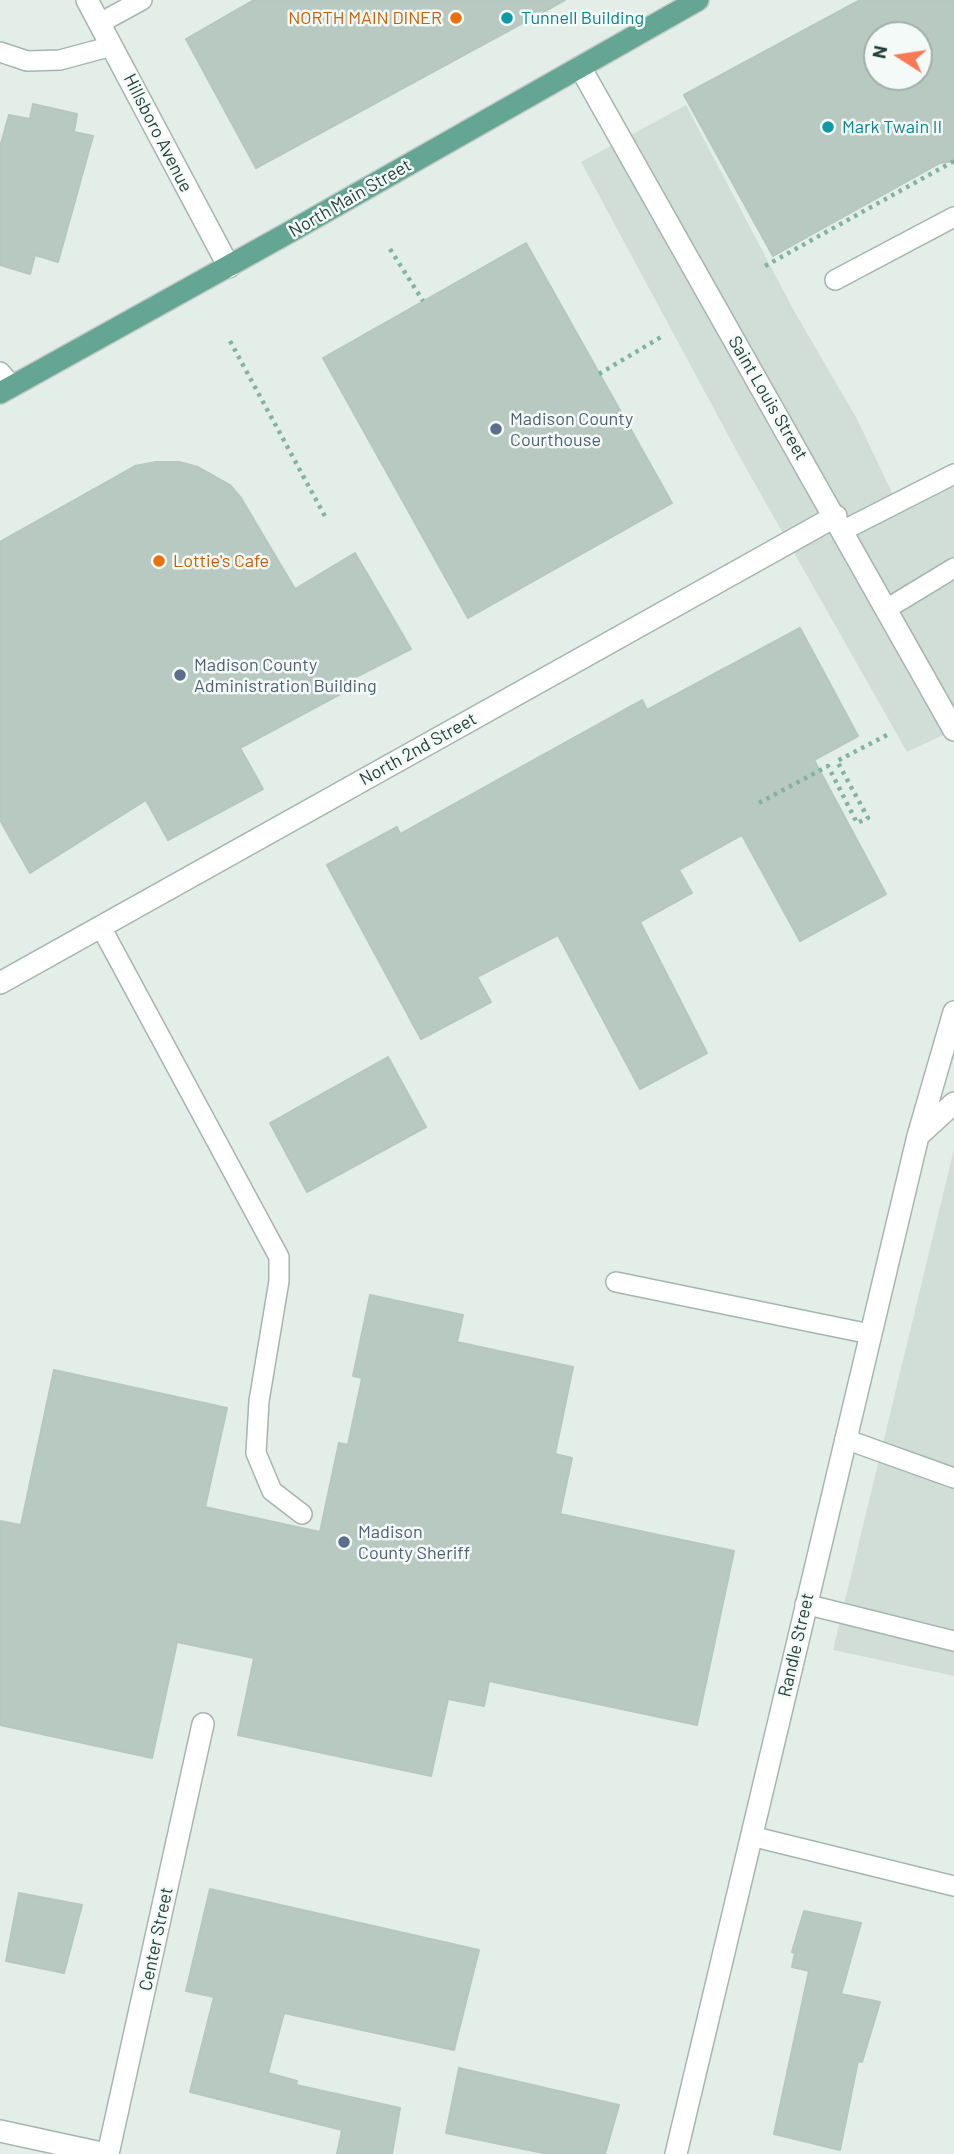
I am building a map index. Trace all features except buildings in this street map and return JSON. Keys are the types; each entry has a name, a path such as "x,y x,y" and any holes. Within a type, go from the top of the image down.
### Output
{"main road":[{"name":"North Main Street","path":"4,384 229,267 698,0"}],"street":[{"name":"Hillsboro Avenue","path":"87,0 229,267"},
{"name":"Saint Louis Street","path":"580,67 888,608 954,730"},
{"name":"North 2nd Street","path":"0,983 840,523"},
{"name":"Randle Street","path":"676,2154 918,1136 954,1012"},
{"path":"918,1136 954,1103"},
{"name":"Center Street","path":"107,2154 203,1724"},
{"path":"0,2131 107,2154"}],"lane":[{"path":"100,23 142,0"},
{"path":"0,52 27,61 60,60 112,46"},
{"path":"835,280 954,218"},
{"path":"840,523 954,474"},
{"path":"888,608 954,568"},
{"path":"101,927 279,1257 279,1281 259,1401 256,1453 272,1491 302,1514"},
{"path":"616,1282 870,1334"},
{"path":"845,1438 954,1478"},
{"path":"805,1604 954,1641"},
{"path":"751,1836 954,1886"}],"path":[{"path":"765,266 954,161"},
{"path":"390,249 423,302"},
{"path":"599,374 661,337"},
{"path":"230,341 327,520"},
{"path":"758,803 828,766 857,823 868,818 837,761 887,734"}],"shaded area":[{"path":"686,105 793,309 857,419 894,497 954,466 954,730 907,752 742,461 581,162"},
{"path":"954,1149 954,1676 833,1650"}],"place":[{"name":"NORTH MAIN DINER","path":"456,18"},
{"name":"Tunnell Building","path":"507,18"},
{"name":"Mark Twain II","path":"828,127"},
{"name":"Madison County Courthouse","path":"496,429"},
{"name":"Lottie's Cafe","path":"159,561"},
{"name":"Madison County Administration Building","path":"180,675"},
{"name":"Madison County Sheriff","path":"344,1542"}]}
